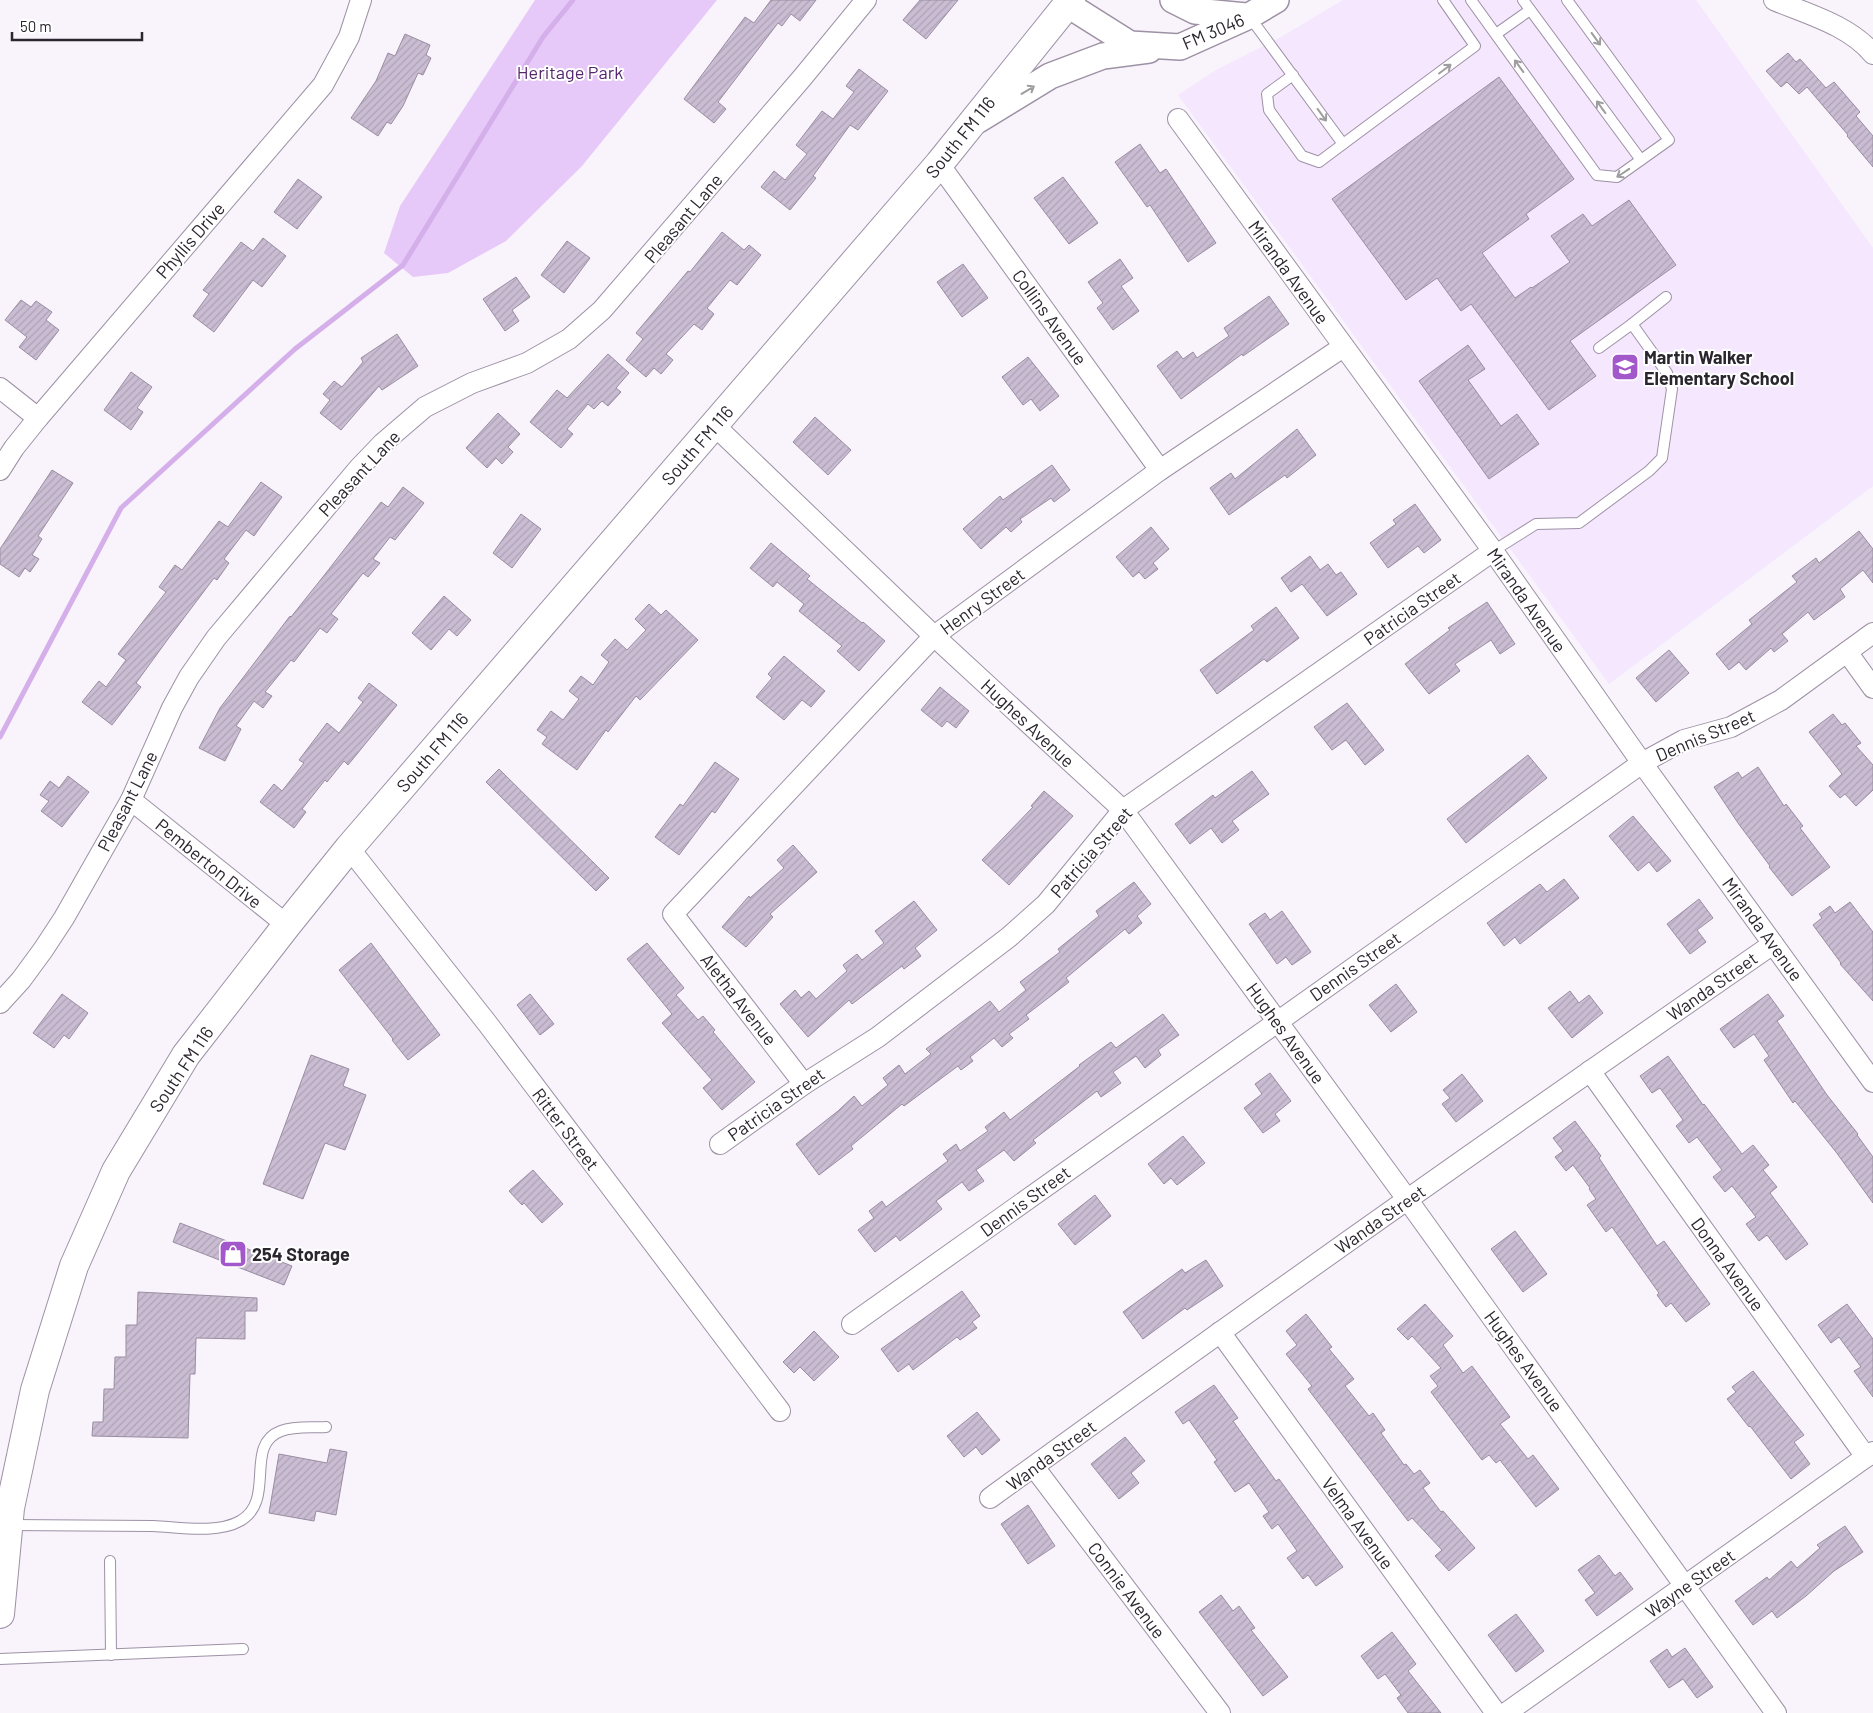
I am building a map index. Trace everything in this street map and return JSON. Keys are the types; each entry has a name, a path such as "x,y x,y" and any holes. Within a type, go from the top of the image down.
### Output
{"main road":[{"name":"South FM 116","path":"0,1614 6,1514 35,1390 74,1266 116,1171 186,1055 287,925 350,848 939,164 1069,3"}],"street":[{"name":"Phyllis Drive","path":"0,470 14,448 38,418 323,85 348,37 361,0"},
{"name":"Pleasant Lane","path":"0,1003 21,980 64,918 131,800 172,708 190,677 211,646 359,468 382,443 425,407 472,383 527,363 569,339 602,310 789,94 866,0"},
{"path":"1173,0 1195,11 1249,16"},
{"name":"FM 3046","path":"1069,3 1130,44 1180,47 1249,16 1276,0"},
{"path":"1774,0 1842,29 1866,45 1873,54"},
{"path":"971,124 1050,76 1103,56 1175,47"},
{"name":"Miranda Avenue","path":"1178,119 1493,552 1642,763 1873,1082"},
{"name":"Collins Avenue","path":"939,164 1160,470"},
{"name":"Henry Street","path":"673,914 934,636 1160,470 1344,347"},
{"path":"0,388 38,418"},
{"name":"Hughes Avenue","path":"714,425 934,636 1123,810 1407,1199 1776,1713"},
{"name":"Patricia Street","path":"720,1144 804,1084 878,1037 1009,937 1046,904 1123,810 1493,552"},
{"name":"Dennis Street","path":"852,1324 1642,763 1684,740 1731,727 1781,700 1873,634"},
{"path":"1847,652 1873,688"},
{"name":"Pemberton Drive","path":"131,800 287,925"},
{"name":"Ritter Street","path":"350,848 487,1023 780,1410"},
{"name":"Aletha Avenue","path":"673,914 804,1084"},
{"name":"Wanda Street","path":"990,1498 1407,1199 1773,944"},
{"name":"Donna Avenue","path":"1590,1071 1870,1455"},
{"name":"Velma Avenue","path":"1220,1332 1496,1713"},
{"name":"Wayne Street","path":"1506,1713 1870,1455"},
{"name":"Connie Avenue","path":"1034,1467 1220,1713"}],"lane":[{"path":"1293,75 1268,94 1268,110 1302,156 1319,162 1475,46 1443,0"},
{"path":"1471,0 1597,175 1618,177 1668,140 1567,0"},
{"path":"1523,0 1641,160"},
{"path":"1496,34 1530,10"},
{"path":"1249,16 1344,144"},
{"path":"1599,348 1666,297"},
{"path":"1493,552 1536,524 1579,523 1649,471 1662,458 1672,389 1668,373 1632,324"},
{"path":"6,1514 202,1528 231,1525 247,1517 254,1509 260,1484 263,1447 267,1439 290,1429 326,1427"},
{"path":"110,1560 111,1655"},
{"path":"0,1659 243,1649"}],"shaded area":[{"name":"Martin Walker Elementary School","path":"1343,0 1696,0 1873,248 1873,486 1609,684 1178,95 1216,70 1281,37"}],"green space":[{"name":"Heritage Park","path":"535,0 717,0 582,166 506,241 448,273 413,277 384,253 400,206"}],"building":[{"path":"771,0 816,0 800,21 791,14 782,26 778,23 718,102 726,109 714,123 684,99 745,17 754,23"},
{"path":"920,0 958,0 926,39 903,20"},
{"path":"405,34 430,45 426,55 431,58 423,75 418,73 403,106 391,124 387,122 378,136 351,118 376,81 388,53 395,56"},
{"path":"1788,53 1796,62 1800,59 1826,88 1834,82 1860,112 1856,116 1873,136 1873,167 1807,87 1799,94 1787,82 1781,87 1766,71"},
{"path":"859,69 888,91 858,130 850,125 813,176 816,178 790,210 761,187 774,171 785,180 807,154 796,145 822,111 833,119 854,92 846,86"},
{"path":"1499,77 1574,179 1526,214 1529,219 1482,253 1515,298 1570,262 1551,236 1583,214 1592,226 1629,200 1676,265 1570,341 1596,376 1549,410 1471,304 1461,311 1437,278 1406,300 1332,199"},
{"path":"1140,144 1160,173 1166,169 1216,243 1188,262 1150,205 1147,207 1115,162"},
{"path":"1063,177 1098,223 1069,244 1034,198"},
{"path":"298,179 322,197 297,229 274,212"},
{"path":"722,232 744,250 749,245 761,255 737,285 730,280 707,308 714,314 702,330 694,324 666,354 673,360 661,374 654,368 646,377 626,360 643,339 636,333 688,271 690,272"},
{"path":"263,238 286,256 262,287 253,280 214,332 193,316 209,294 203,290 241,242 253,251"},
{"path":"567,241 590,258 564,293 541,275"},
{"path":"1120,259 1133,278 1121,286 1139,311 1113,330 1097,308 1103,303 1088,282"},
{"path":"963,264 988,298 962,317 937,282"},
{"path":"516,277 530,297 512,310 519,321 505,331 483,299"},
{"path":"1269,296 1289,324 1243,356 1242,354 1181,399 1157,366 1177,351 1183,359 1193,352 1197,358 1229,336 1224,328"},
{"path":"21,300 31,307 36,301 52,312 46,320 59,330 36,360 19,347 27,337 5,320"},
{"path":"397,334 418,366 382,390 379,386 341,430 320,413 330,400 323,394 334,381 342,387 363,362 361,358"},
{"path":"1468,345 1485,369 1468,380 1501,426 1517,414 1539,444 1489,479 1419,381"},
{"path":"608,354 629,373 616,388 621,392 608,406 602,401 594,409 588,404 567,429 573,434 561,448 530,422 557,390 567,398"},
{"path":"1028,357 1059,396 1040,411 1031,399 1023,405 1002,377"},
{"path":"131,372 152,387 137,408 143,412 131,430 104,410"},
{"path":"498,413 520,434 508,447 513,452 502,464 496,458 487,468 466,448"},
{"path":"815,417 851,450 828,475 793,442"},
{"path":"1297,429 1316,455 1287,478 1285,475 1229,515 1210,488 1231,473 1235,479"},
{"path":"1052,465 1070,490 1054,502 1051,498 1020,519 1022,522 1011,532 1006,527 981,549 963,529 1000,496 1003,500"},
{"path":"52,470 73,483 38,536 42,539 32,555 39,559 30,572 25,568 19,577 0,564 0,549"},
{"path":"261,482 282,497 254,536 246,530 224,559 229,563 217,580 214,578 136,683 141,687 112,725 82,702 99,681 106,687 126,660 118,654 166,592 159,587 175,565 182,570 219,521 228,527"},
{"path":"403,487 424,503 395,540 390,537 373,559 380,563 368,577 363,573 331,614 338,619 327,633 320,628 294,662 291,660 265,692 272,696 263,708 254,701 236,726 241,729 225,761 199,748 220,708 290,616 381,502 388,507"},
{"path":"1415,504 1441,540 1424,553 1418,546 1388,568 1370,543 1396,524 1393,520"},
{"path":"521,514 541,529 512,568 493,553"},
{"path":"1151,527 1169,549 1153,563 1158,569 1145,579 1139,572 1133,577 1116,557"},
{"path":"1859,531 1873,549 1873,583 1863,570 1840,589 1845,597 1814,620 1808,612 1782,634 1788,641 1774,652 1771,648 1746,670 1739,662 1729,670 1716,654 1752,624 1749,620 1797,582 1792,576 1816,558 1819,563"},
{"path":"771,543 810,576 807,579 885,641 859,671 837,651 842,646 799,611 804,604 777,582 773,587 750,568"},
{"path":"1310,556 1320,570 1328,564 1336,575 1341,572 1357,594 1327,616 1302,584 1291,592 1281,578"},
{"path":"444,596 471,620 457,636 449,629 431,650 412,633"},
{"path":"1487,602 1515,644 1500,654 1491,640 1455,664 1460,671 1429,694 1405,664 1450,630 1448,628"},
{"path":"649,604 661,615 666,610 698,640 640,700 636,696 608,732 606,730 577,770 542,744 547,737 537,730 551,711 563,720 579,699 569,691 581,676 593,685 609,662 601,655 615,639 627,650 646,630 635,619"},
{"path":"1276,607 1299,638 1267,662 1264,659 1217,694 1200,670 1254,630 1251,626"},
{"path":"1669,650 1689,673 1656,702 1636,678"},
{"path":"784,656 825,691 811,707 802,700 784,720 756,697 772,678 768,674"},
{"path":"369,683 397,705 348,765 344,761 327,782 325,780 302,809 306,812 294,828 260,802 274,784 282,791 304,763 299,760 327,723 339,733 363,702 358,698"},
{"path":"940,687 969,711 956,728 947,721 942,727 921,710"},
{"path":"1347,703 1384,750 1365,765 1346,740 1332,750 1314,727"},
{"path":"1833,714 1842,725 1845,723 1861,743 1856,746 1873,765 1873,790 1856,806 1845,794 1840,798 1829,786 1842,774 1809,732"},
{"path":"1528,755 1547,778 1466,843 1447,819"},
{"path":"715,762 739,779 715,813 712,811 679,855 655,837 680,804 683,806"},
{"path":"1758,767 1784,806 1786,804 1803,826 1800,828 1830,867 1792,896 1769,867 1714,787 1738,772 1742,778"},
{"path":"499,769 609,878 596,891 486,782"},
{"path":"1252,771 1269,794 1232,821 1239,830 1222,843 1211,828 1190,844 1175,824 1213,795 1215,798"},
{"path":"68,776 89,792 62,827 41,811 49,801 40,795 50,781 59,788"},
{"path":"1044,791 1073,816 1009,885 982,860 1033,807 1031,806"},
{"path":"1633,816 1671,861 1657,872 1649,862 1638,871 1609,836"},
{"path":"793,845 817,872 770,914 773,917 746,947 722,927 749,896 750,898 784,868 777,860"},
{"path":"1564,879 1579,898 1520,944 1515,937 1504,946 1487,923 1540,884 1547,892"},
{"path":"1134,882 1151,904 1137,916 1142,923 1129,934 1125,929 1066,978 1069,982 1026,1015 1029,1019 1009,1034 1013,1038 1002,1047 994,1038 970,1057 973,1061 961,1070 958,1066 904,1106 902,1104 851,1146 853,1149 819,1175 796,1144 854,1096 862,1106 888,1085 883,1078 899,1065 905,1074 931,1054 926,1049 990,1001 999,1012 1026,990 1020,982 1060,952 1058,949 1099,916 1096,911"},
{"path":"1699,899 1713,918 1697,930 1706,942 1690,954 1667,924"},
{"path":"914,901 937,930 915,948 921,956 904,969 902,966 852,1004 849,1000 808,1037 780,1004 795,990 801,998 809,991 816,999 847,971 843,965 857,954 862,960 884,943 875,931"},
{"path":"1850,902 1873,932 1873,1001 1840,964 1813,925 1822,918 1819,914 1830,906 1835,913"},
{"path":"1282,911 1311,952 1292,965 1286,957 1277,964 1249,924 1265,913 1270,920"},
{"path":"371,943 440,1035 408,1060 339,970"},
{"path":"647,943 684,988 676,995 698,1020 703,1016 715,1030 713,1032 755,1082 722,1110 703,1088 712,1080 662,1023 672,1014 627,959"},
{"path":"1396,984 1417,1012 1391,1032 1369,1005"},
{"path":"1570,991 1579,1003 1589,995 1603,1013 1572,1038 1548,1008"},
{"path":"62,994 88,1013 69,1039 64,1035 54,1048 33,1033"},
{"path":"530,994 554,1024 540,1035 517,1005"},
{"path":"1768,994 1784,1016 1777,1021 1827,1095 1858,1134 1873,1157 1873,1203 1836,1152 1795,1101 1793,1103 1764,1060 1769,1056 1754,1034 1734,1048 1720,1029"},
{"path":"1163,1014 1179,1035 1158,1050 1161,1055 1145,1068 1136,1056 1113,1072 1121,1083 1101,1097 1097,1091 1033,1140 1036,1143 1014,1161 1004,1150 976,1170 984,1181 969,1191 962,1182 936,1201 942,1209 900,1241 896,1236 875,1252 858,1230 874,1218 869,1211 882,1201 886,1207 948,1161 943,1154 956,1144 960,1151 988,1131 985,1127 1004,1112 1010,1120 1111,1042 1116,1048"},
{"path":"311,1055 349,1069 343,1086 366,1095 345,1150 325,1143 303,1199 263,1184"},
{"path":"1668,1056 1703,1105 1742,1154 1753,1145 1769,1165 1763,1170 1777,1187 1770,1193 1808,1244 1786,1260 1767,1235 1759,1241 1746,1224 1756,1217 1732,1186 1725,1192 1713,1177 1722,1170 1697,1137 1689,1143 1676,1126 1683,1120 1660,1088 1652,1093 1640,1076"},
{"path":"1270,1073 1291,1101 1275,1114 1280,1121 1263,1133 1244,1108 1262,1094 1255,1084"},
{"path":"1462,1074 1483,1101 1456,1122 1442,1104 1450,1098 1443,1090"},
{"path":"1575,1121 1601,1156 1599,1158 1657,1246 1664,1241 1710,1304 1686,1322 1671,1303 1666,1307 1657,1295 1659,1293 1612,1227 1606,1232 1587,1205 1596,1199 1573,1165 1566,1171 1555,1157 1563,1151 1553,1138"},
{"path":"1183,1136 1205,1163 1177,1185 1171,1178 1164,1184 1148,1164"},
{"path":"533,1170 563,1204 542,1223 524,1203 522,1205 509,1191"},
{"path":"1095,1195 1111,1216 1075,1245 1058,1224"},
{"name":"254 Storage","path":"180,1223 292,1266 284,1285 173,1242"},
{"path":"1515,1231 1547,1274 1523,1292 1491,1249"},
{"path":"1206,1260 1223,1286 1187,1310 1185,1308 1143,1339 1123,1312 1182,1269 1185,1273"},
{"path":"962,1291 980,1316 972,1322 977,1328 960,1340 957,1337 913,1370 909,1364 898,1372 881,1349"},
{"path":"138,1292 257,1298 257,1311 245,1311 245,1339 196,1338 195,1374 190,1374 188,1438 92,1436 93,1422 103,1422 104,1389 114,1389 115,1357 126,1357 126,1325 137,1325"},
{"path":"1425,1304 1453,1336 1443,1345 1463,1373 1472,1366 1510,1417 1500,1424 1528,1459 1533,1455 1559,1489 1536,1507 1500,1460 1496,1463 1489,1455 1482,1460 1431,1392 1438,1386 1430,1376 1441,1368 1412,1336 1408,1340 1397,1329"},
{"path":"1847,1304 1873,1339 1873,1397 1854,1371 1861,1367 1839,1337 1831,1343 1818,1325"},
{"path":"1306,1314 1332,1347 1329,1349 1354,1379 1345,1386 1369,1416 1373,1413 1385,1430 1381,1433 1404,1465 1406,1464 1414,1474 1420,1470 1430,1483 1423,1488 1441,1512 1443,1511 1475,1548 1449,1571 1435,1556 1442,1550 1412,1518 1408,1521 1308,1389 1312,1386 1286,1354 1297,1345 1286,1331"},
{"path":"814,1331 839,1357 814,1381 800,1367 794,1373 783,1362"},
{"path":"1753,1371 1804,1435 1794,1442 1810,1464 1791,1479 1727,1399 1736,1392 1732,1387"},
{"path":"1214,1385 1238,1418 1233,1421 1276,1481 1279,1479 1343,1567 1316,1586 1308,1575 1303,1579 1287,1558 1297,1551 1278,1524 1272,1529 1263,1516 1269,1512 1249,1483 1235,1492 1214,1462 1217,1460 1189,1420 1183,1424 1175,1412"},
{"path":"977,1412 1000,1440 982,1455 976,1447 964,1457 947,1436"},
{"path":"1125,1437 1145,1461 1131,1473 1139,1483 1119,1499 1091,1464"},
{"path":"330,1449 347,1452 336,1515 316,1511 314,1521 269,1513 279,1454 327,1463"},
{"path":"1028,1505 1055,1546 1028,1564 1001,1524"},
{"path":"1845,1526 1863,1552 1834,1571 1777,1618 1772,1611 1753,1625 1735,1601 1767,1577 1769,1580 1791,1561 1797,1568 1820,1548 1817,1545"},
{"path":"1599,1555 1615,1576 1620,1572 1633,1589 1597,1616 1585,1600 1595,1593 1578,1570"},
{"path":"1221,1595 1233,1611 1239,1606 1255,1628 1251,1630 1288,1677 1263,1696 1199,1612"},
{"path":"1516,1614 1544,1651 1516,1672 1488,1635"},
{"path":"1392,1632 1416,1664 1408,1671 1441,1713 1408,1713 1397,1698 1401,1695 1385,1674 1378,1679 1361,1656"},
{"path":"1685,1648 1713,1687 1697,1698 1683,1679 1669,1688 1650,1661 1667,1649 1672,1657"}],"waterway":[{"path":"0,737 121,508 295,349 403,265 543,37 573,0"}],"place":[{"name":"Martin Walker Elementary School","path":"1625,367"},
{"name":"254 Storage","path":"233,1254"}]}
